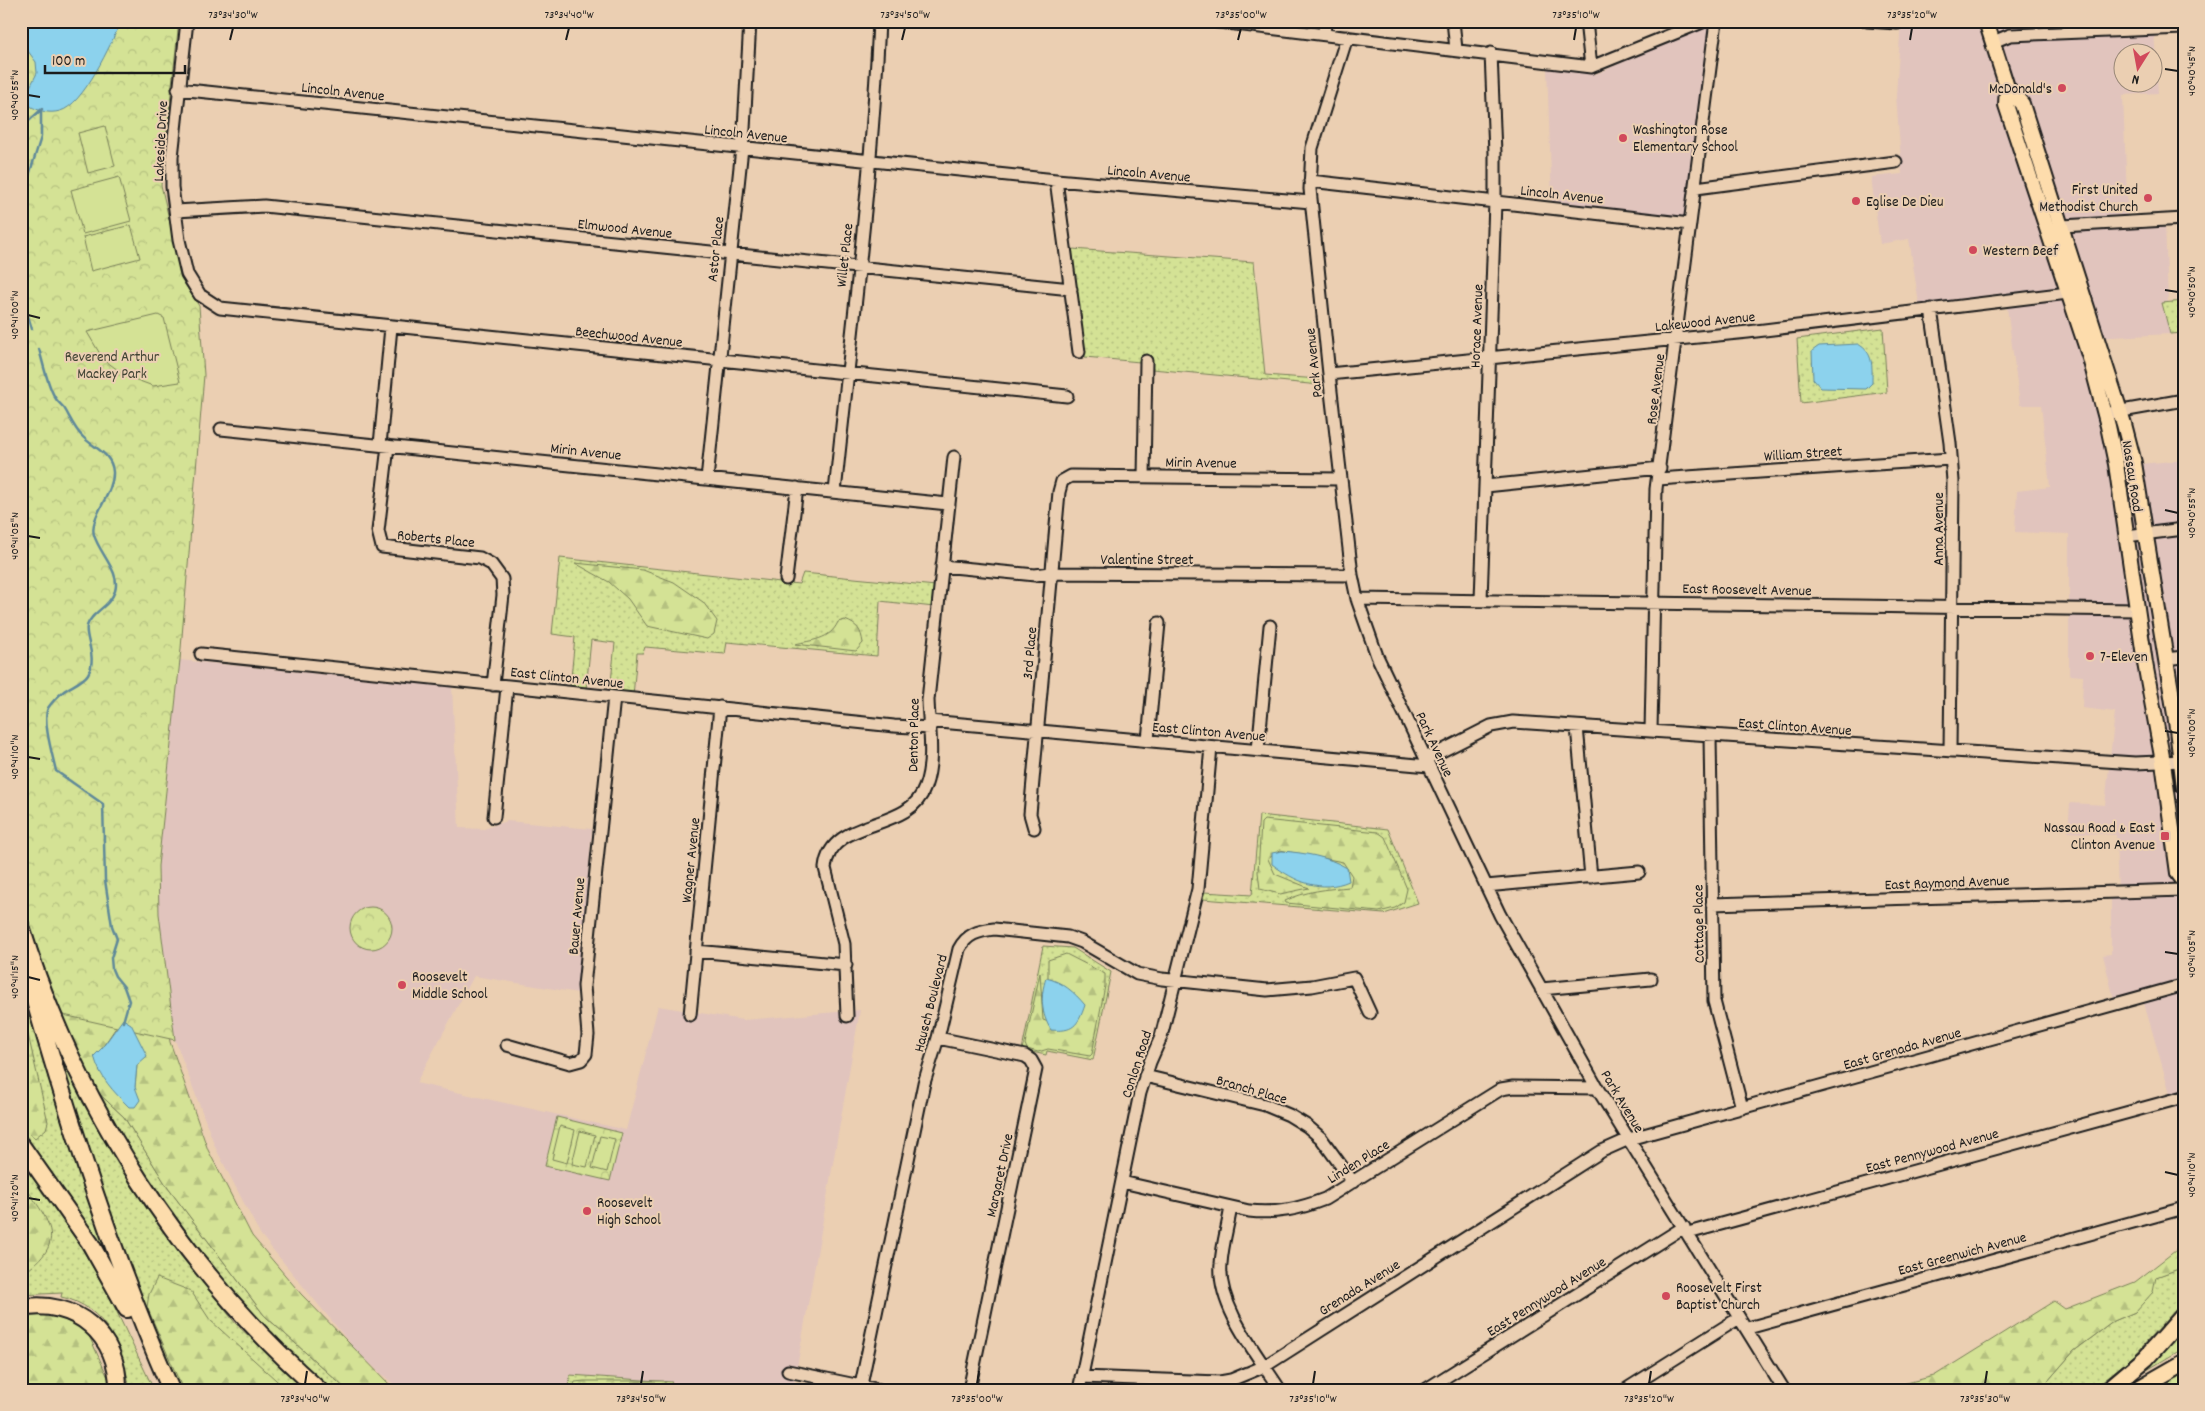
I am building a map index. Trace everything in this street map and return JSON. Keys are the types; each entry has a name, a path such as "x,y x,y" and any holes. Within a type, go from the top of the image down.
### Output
{"highway":[{"path":"21,926 46,997 69,1051 95,1103 132,1168 188,1249 222,1290 270,1344 319,1390"},
{"path":"21,951 50,1054 94,1192 141,1320 171,1390"},
{"path":"21,1145 81,1230 111,1277 163,1390"},
{"path":"21,1308 38,1306 58,1307 74,1313 89,1323 101,1336 112,1354 118,1374 118,1390"},
{"path":"2108,1390 2135,1368 2184,1315"},
{"path":"2137,1390 2184,1362"}],"main road":[{"name":"Nassau Road","path":"1986,21 2007,87 2006,105 2090,358 2105,414 2116,464 2137,610 2174,761 2184,787"},
{"name":"Nassau Road","path":"2007,87 2022,104 2083,292 2134,463 2165,659 2174,761 2178,873 2184,881"},
{"path":"2041,211 2054,224 2062,226"}],"street":[{"name":"Lakeside Drive","path":"187,21 178,89 172,157 172,187 181,249 187,274 195,289"},
{"name":"Astor Place","path":"707,479 741,147 750,21"},
{"name":"Willet Place","path":"835,492 869,161 879,21"},
{"path":"1324,21 1325,34"},
{"path":"1453,21 1456,49"},
{"path":"1586,21 1591,67"},
{"path":"1215,22 1491,53 1591,67 1705,21"},
{"name":"Rose Avenue","path":"1651,732 1653,603 1659,473 1716,21"},
{"path":"1867,21 1897,23"},
{"path":"1993,42 2010,35 2103,26 2184,28"},
{"name":"Park Avenue","path":"1346,37 1312,148 1310,181 1329,374 1352,575 1357,599 1377,656 1427,762 1486,886 1541,989 1597,1088 1739,1318 1748,1328 1784,1390"},
{"name":"Horace Avenue","path":"1481,600 1496,153 1491,53"},
{"name":"Lincoln Avenue","path":"178,89 1056,180 1311,202"},
{"path":"1696,188 1896,162"},
{"path":"1056,180 1079,352"},
{"name":"Lincoln Avenue","path":"1310,181 1690,224"},
{"name":"Elmwood Avenue","path":"176,211 264,206 1071,289"},
{"path":"2062,226 2184,219"},
{"name":"Beechwood Avenue","path":"195,289 211,304 228,309 1067,396"},
{"name":"Lakewood Avenue","path":"1329,374 1748,332 2083,292"},
{"name":"Anna Avenue","path":"1931,309 1953,481 1950,751"},
{"name":"Roberts Place","path":"391,327 378,531 382,547 480,558 491,564 502,579 503,595 493,685"},
{"path":"1144,477 1146,361"},
{"path":"2105,414 2184,400"},
{"name":"Mirin Avenue","path":"221,429 948,504"},
{"name":"Denton Place","path":"847,1016 844,944 825,868 826,856 833,845 844,837 902,813 918,801 925,788 928,774 930,724 928,700 954,457"},
{"name":"William Street","path":"1486,486 1578,477 1950,459"},
{"name":"Mirin Avenue","path":"1062,481 1071,476 1341,479"},
{"name":"3rd Place","path":"1034,828 1030,814 1051,573 1059,492 1062,481"},
{"path":"786,579 796,488"},
{"path":"2126,536 2184,528"},
{"name":"Valentine Street","path":"942,566 1035,575 1051,573 1352,575"},
{"name":"East Roosevelt Avenue","path":"1357,599 2137,610"},
{"path":"1148,740 1159,623"},
{"path":"1258,750 1270,626"},
{"name":"East Clinton Avenue","path":"201,654 894,726 930,724 986,725 1211,747 1427,762 1491,726 1502,723 2135,763 2174,761"},
{"path":"2165,659 2184,657"},
{"path":"494,817 507,686"},
{"name":"Bauer Avenue","path":"507,1045 570,1063 581,1060 586,1054 588,1035 585,983 614,697"},
{"name":"Wagner Avenue","path":"690,1015 720,707"},
{"path":"1577,727 1591,877"},
{"name":"Cottage Place","path":"1710,736 1714,1001 1742,1108"},
{"name":"Conlon Road","path":"1079,1390 1145,1076 1160,1037 1198,889 1211,747"},
{"path":"1486,886 1639,872"},
{"name":"East Raymond Avenue","path":"1712,904 2184,890"},
{"name":"Hausch Boulevard","path":"861,1388 924,1083 938,1038 959,950 967,938 982,930 1009,930 1068,937 1082,942 1137,974 1267,990 1312,986 1354,978 1370,1013"},
{"path":"696,950 846,965"},
{"path":"1541,989 1651,979"},
{"name":"East Grenada Avenue","path":"1629,1139 2184,985"},
{"name":"Margaret Drive","path":"938,1038 1025,1056 1031,1060 1036,1069 969,1390"},
{"name":"Branch Place","path":"1145,1076 1265,1105 1290,1115 1307,1126 1320,1138 1353,1182"},
{"name":"Linden Place","path":"1122,1182 1231,1207 1267,1212 1300,1209 1325,1199 1501,1089 1513,1087 1597,1088"},
{"name":"East Pennywood Avenue","path":"1425,1390 1686,1230 2184,1096"},
{"name":"Grenada Avenue","path":"1081,1377 1220,1382 1230,1380 1264,1366 1602,1151 1629,1139"},
{"path":"1231,1207 1220,1265 1222,1286 1233,1316 1280,1390"},
{"name":"East Greenwich Avenue","path":"1748,1328 2184,1208"},
{"path":"1625,1390 1739,1318"},
{"path":"788,1372 861,1388 880,1390"}],"shaded area":[{"path":"1901,21 2065,21 2065,33 2154,30 2155,42 2112,42 2112,92 2158,92 2123,95 2128,223 2165,221 2168,303 2162,303 2170,334 2094,338 2128,465 2184,460 2184,1127 2172,1100 2142,996 2115,1003 2103,955 2111,954 2111,895 2118,894 2116,835 2068,832 2070,803 2105,805 2115,712 2082,708 2083,676 2069,675 2069,534 2015,532 2017,491 2050,487 2041,405 2020,405 2005,293 1919,304 1909,239 1880,244 1871,177 1902,174 1896,95"},
{"name":"Washington Rose Elementary School","path":"1714,22 1686,219 1552,203 1547,68 1596,74"},
{"path":"180,660 452,687 459,828 484,829 507,821 592,829 578,993 474,976 416,1083 626,1130 658,1006 743,1020 860,1010 793,1390 729,1390 672,1382 571,1376 569,1390 400,1390 359,1354 260,1234 216,1149 175,1040 159,914 158,866"}],"green space":[{"name":"Reverend Arthur Mackey Park","path":"21,21 179,21 161,185 184,283 199,306 204,375 180,660 158,866 159,914 175,1040 59,1014 21,898"},
{"path":"105,126 115,166 88,173 78,133"},
{"path":"119,177 131,221 83,234 71,190"},
{"path":"131,225 140,258 91,271 83,237"},
{"path":"1072,249 1254,262 1265,375 1318,379 1320,385 1152,369 1151,363 1085,357"},
{"path":"2184,301 2184,333 2170,334 2162,303"},
{"path":"158,315 164,318 180,382 153,386 126,376 103,359 87,332"},
{"path":"1883,328 1887,392 1801,403 1797,339"},
{"path":"560,558 799,584 803,573 936,586 934,607 880,601 877,656 727,642 725,654 645,647 643,653 637,653 633,696 610,692 615,643 591,640 586,689 570,688 575,637 552,634"},
{"path":"575,563 643,570 674,582 703,602 717,621 714,634 707,639 647,626 628,599 609,582"},
{"path":"21,617 152,914 170,1042 208,1150 252,1236 301,1294 395,1390 347,1390 264,1315 168,1188 124,1117 91,1086 30,941 21,912","holes":["119,1023 137,1065 135,1087 94,1056 102,1048"]},
{"path":"845,620 856,626 861,635 863,643 856,651 795,644 825,636 835,628 838,622"},
{"path":"1259,815 1388,829 1418,903 1384,914 1203,899 1204,892 1252,895"},
{"path":"1264,820 1378,832 1385,837 1407,889 1404,902 1395,908 1379,912 1286,903 1285,901 1308,893 1350,887 1352,876 1343,862 1280,850 1268,859 1275,874 1309,888 1280,894 1260,889 1258,872 1261,823"},
{"path":"367,907 375,907 386,913 392,928 386,943 375,949 367,949 356,943 350,932 350,924 356,913"},
{"path":"1043,946 1073,948 1111,972 1093,1060 1047,1051 1046,1055 1022,1050"},
{"path":"1066,954 1105,974 1105,986 1092,1054 1090,1056 1048,1049 1038,1052 1027,1049 1025,1044 1040,973 1043,1020 1057,1025 1048,984 1048,960"},
{"path":"21,967 46,1054 121,1284 21,1141"},
{"path":"21,1004 48,1122 46,1129 35,1138 21,1126"},
{"path":"55,1032 106,1137 169,1238 236,1324 306,1390 178,1390 138,1297 50,1034"},
{"path":"91,1086 124,1117 168,1188 264,1315 347,1390 324,1390 201,1260 135,1166"},
{"path":"557,1117 622,1133 610,1181 545,1166"},
{"path":"560,1126 575,1130 567,1163 552,1159"},
{"path":"580,1131 595,1135 587,1167 572,1164"},
{"path":"600,1136 615,1139 607,1172 592,1168"},
{"path":"21,1159 79,1244 106,1289 154,1390 130,1390 123,1359 117,1345 101,1320 90,1310 77,1302 61,1297 62,1293 21,1295"},
{"path":"21,1180 46,1219 50,1230 50,1240 46,1251 37,1263 21,1275"},
{"path":"2184,1244 2184,1267 2156,1277 2153,1292 2135,1312 2114,1321 2074,1351 2040,1390 1879,1390 1934,1376 2054,1301 2065,1309 2135,1282"},
{"path":"2184,1267 2184,1300 2134,1356 2091,1390 2040,1390 2074,1351 2114,1321 2135,1312 2155,1277"},
{"path":"157,1278 191,1291 210,1320 287,1390 183,1390 147,1307 149,1294"},
{"path":"50,1314 86,1329 110,1382 108,1390 21,1390 21,1318"},
{"path":"2184,1322 2184,1348 2132,1379"},
{"path":"2184,1373 2184,1390 2156,1390"},
{"path":"570,1375 672,1382 670,1390 569,1390"},
{"path":"664,1381 668,1390 572,1390 575,1382"}],"water":[{"path":"21,21 121,21 96,72 78,98 69,107 60,111 48,112 30,106 29,89 37,73 36,62 25,47 21,48"},
{"path":"1858,344 1867,352 1871,360 1872,383 1866,389 1821,388 1813,379 1812,351 1819,346"},
{"path":"1282,851 1315,856 1339,864 1347,868 1349,881 1328,886 1318,886 1290,876 1272,864 1272,853"},
{"path":"1046,978 1068,988 1085,1005 1077,1023 1070,1029 1051,1030 1045,1018 1042,1005"},
{"path":"123,1019 131,1024 147,1056 137,1065 135,1087 140,1100 135,1107 129,1107 112,1090 103,1078 94,1056"}],"waterway":[{"path":"21,128 42,109"},
{"path":"21,201 41,137 41,112"},
{"path":"21,293 32,329"},
{"path":"39,349 46,375 57,401 65,409 73,424 86,440 106,455 112,465 113,472 110,489 93,528 97,542 115,577 115,591 109,602 89,621 87,626 92,661 88,674 53,701 48,708 46,721 56,771 103,804 105,880 112,926 117,939 111,958 112,969 124,987 129,1001 123,1022"}],"place":[{"name":"McDonald's","path":"2062,88"},
{"name":"Washington Rose Elementary School","path":"1623,138"},
{"name":"First United Methodist Church","path":"2148,198"},
{"name":"Eglise De Dieu","path":"1856,201"},
{"name":"Western Beef","path":"1973,250"},
{"name":"7-Eleven","path":"2090,656"},
{"name":"Nassau Road & East Clinton Avenue","path":"2165,836"},
{"name":"Roosevelt Middle School","path":"402,985"},
{"name":"Roosevelt High School","path":"587,1211"},
{"name":"Roosevelt First Baptist Church","path":"1666,1296"}]}
